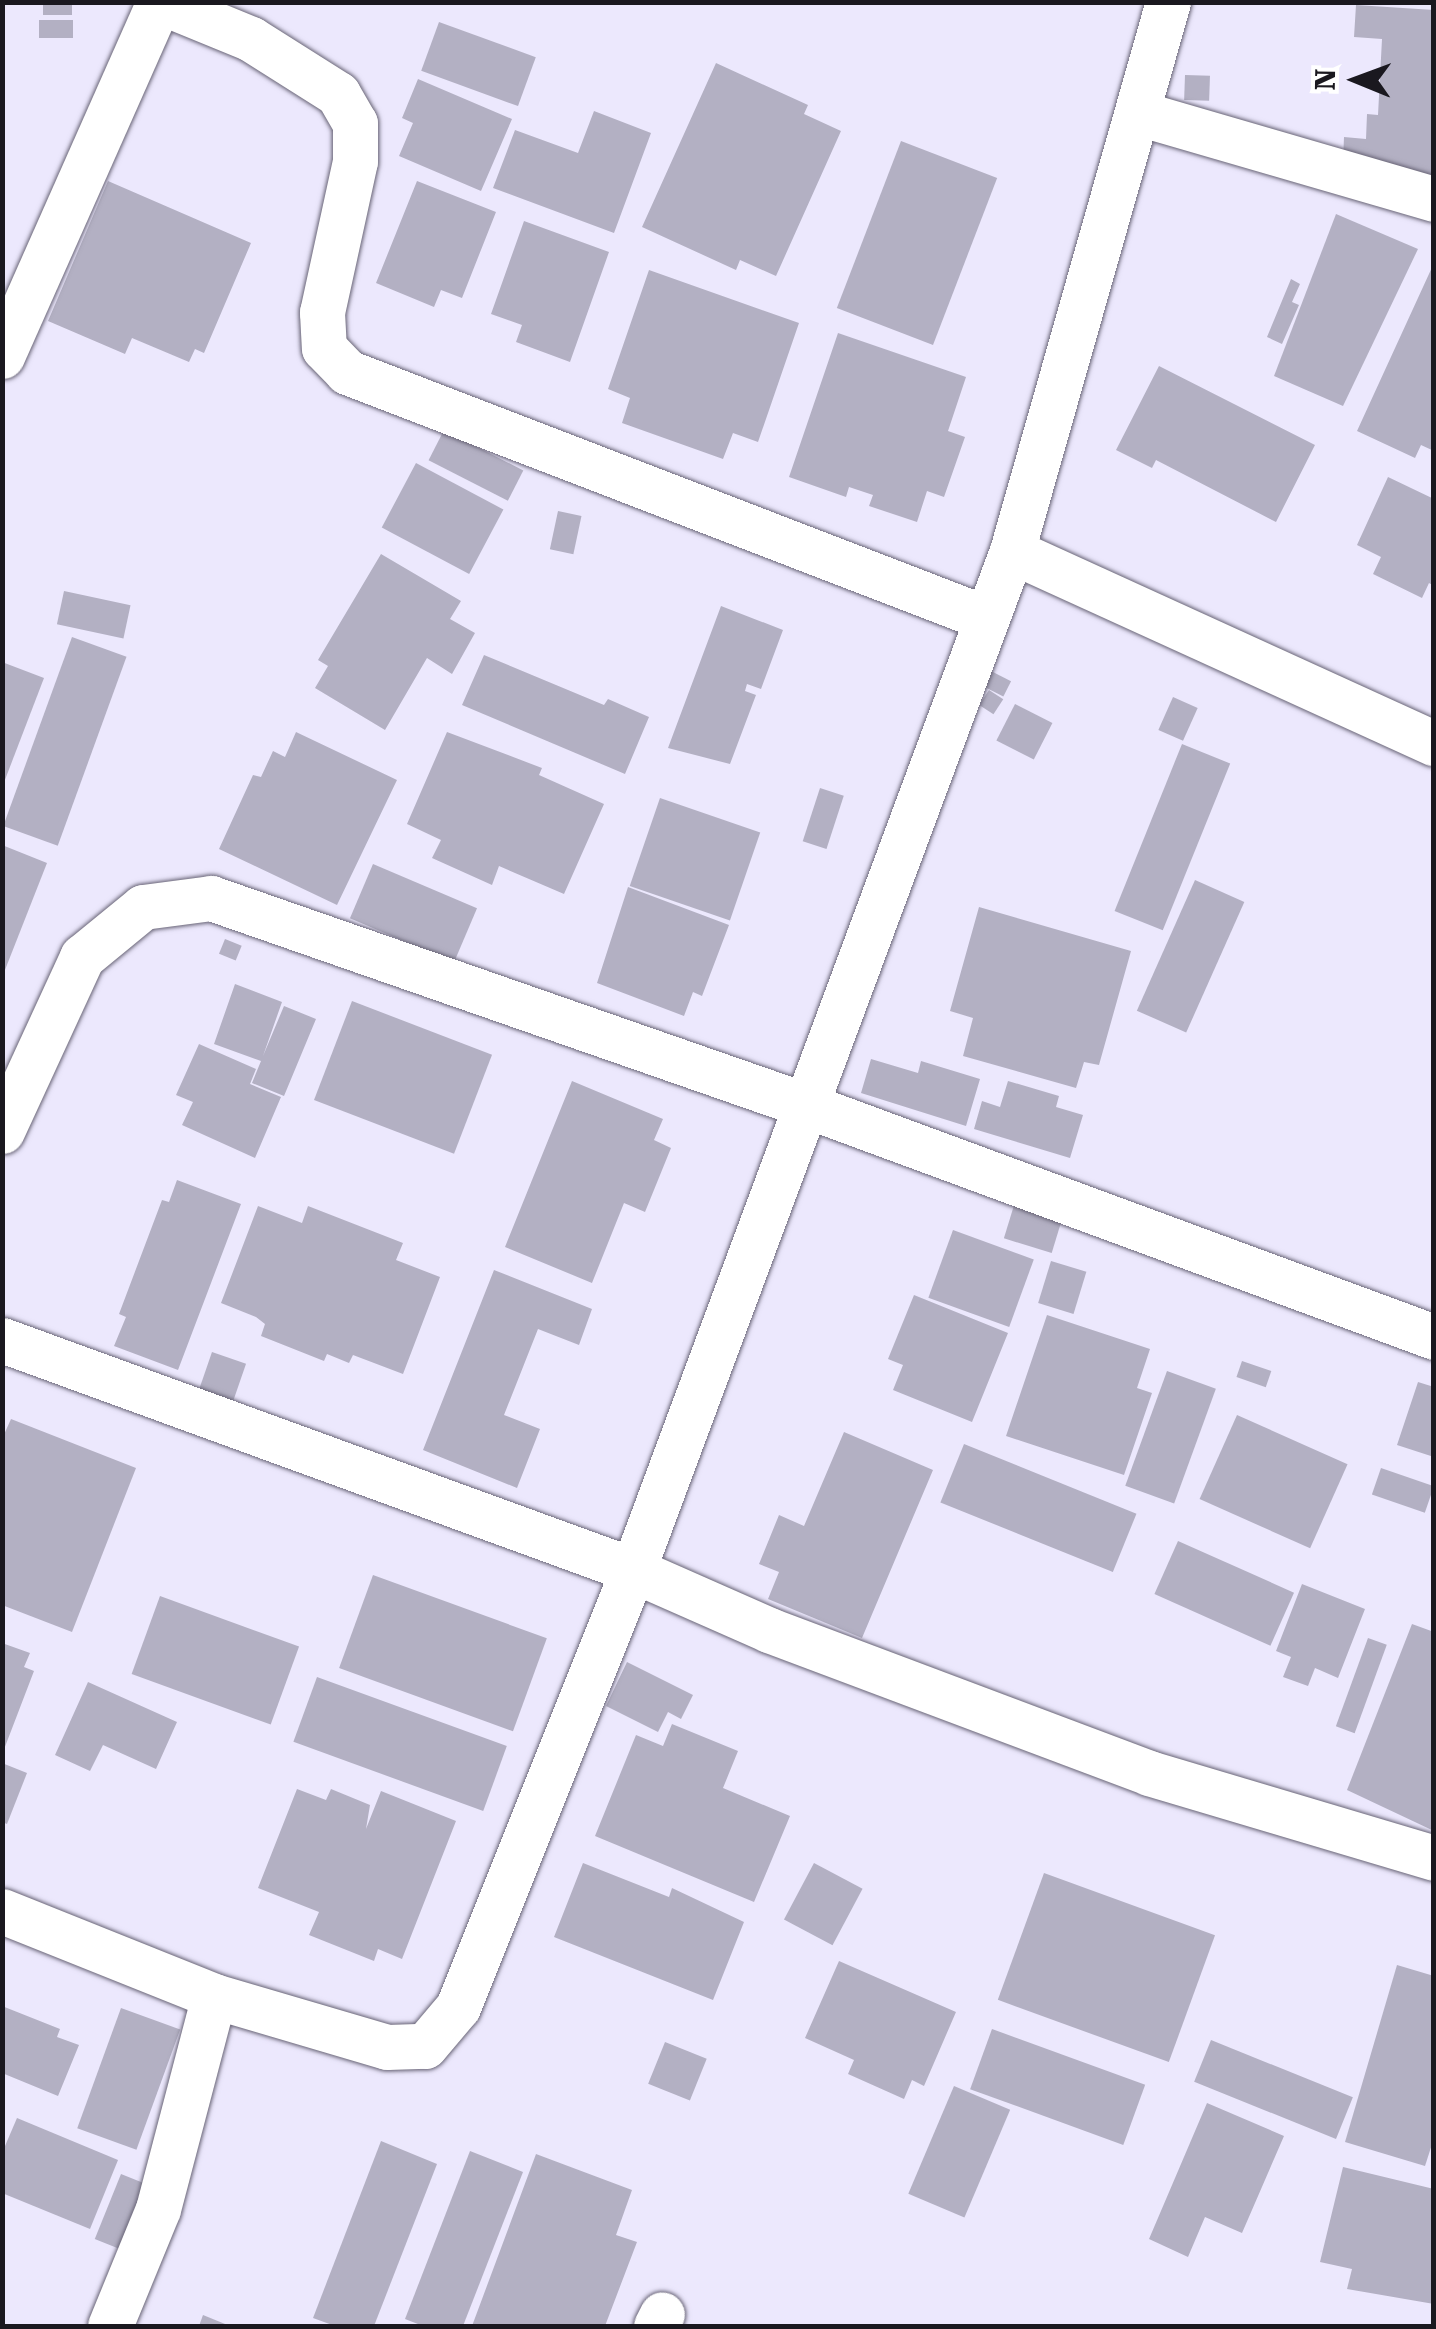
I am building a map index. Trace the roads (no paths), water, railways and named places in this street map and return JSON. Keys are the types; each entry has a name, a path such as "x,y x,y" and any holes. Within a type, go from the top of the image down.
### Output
{"street":[{"path":"2,356 160,2 251,39 338,94 355,124 355,161 322,312 324,348 346,372 986,618"},
{"path":"2,1911 214,1996 387,2046 425,2046 458,2007 633,1570 1012,551 1168,2"},
{"path":"1138,113 1434,199"},
{"path":"1012,551 1434,743"},
{"path":"4,1121 82,958 143,908 211,898 808,1106 1434,1337"},
{"path":"2,1340 633,1570 769,1630 1149,1773 1434,1858"},
{"path":"110,2326 158,2209 214,1996"}]}
